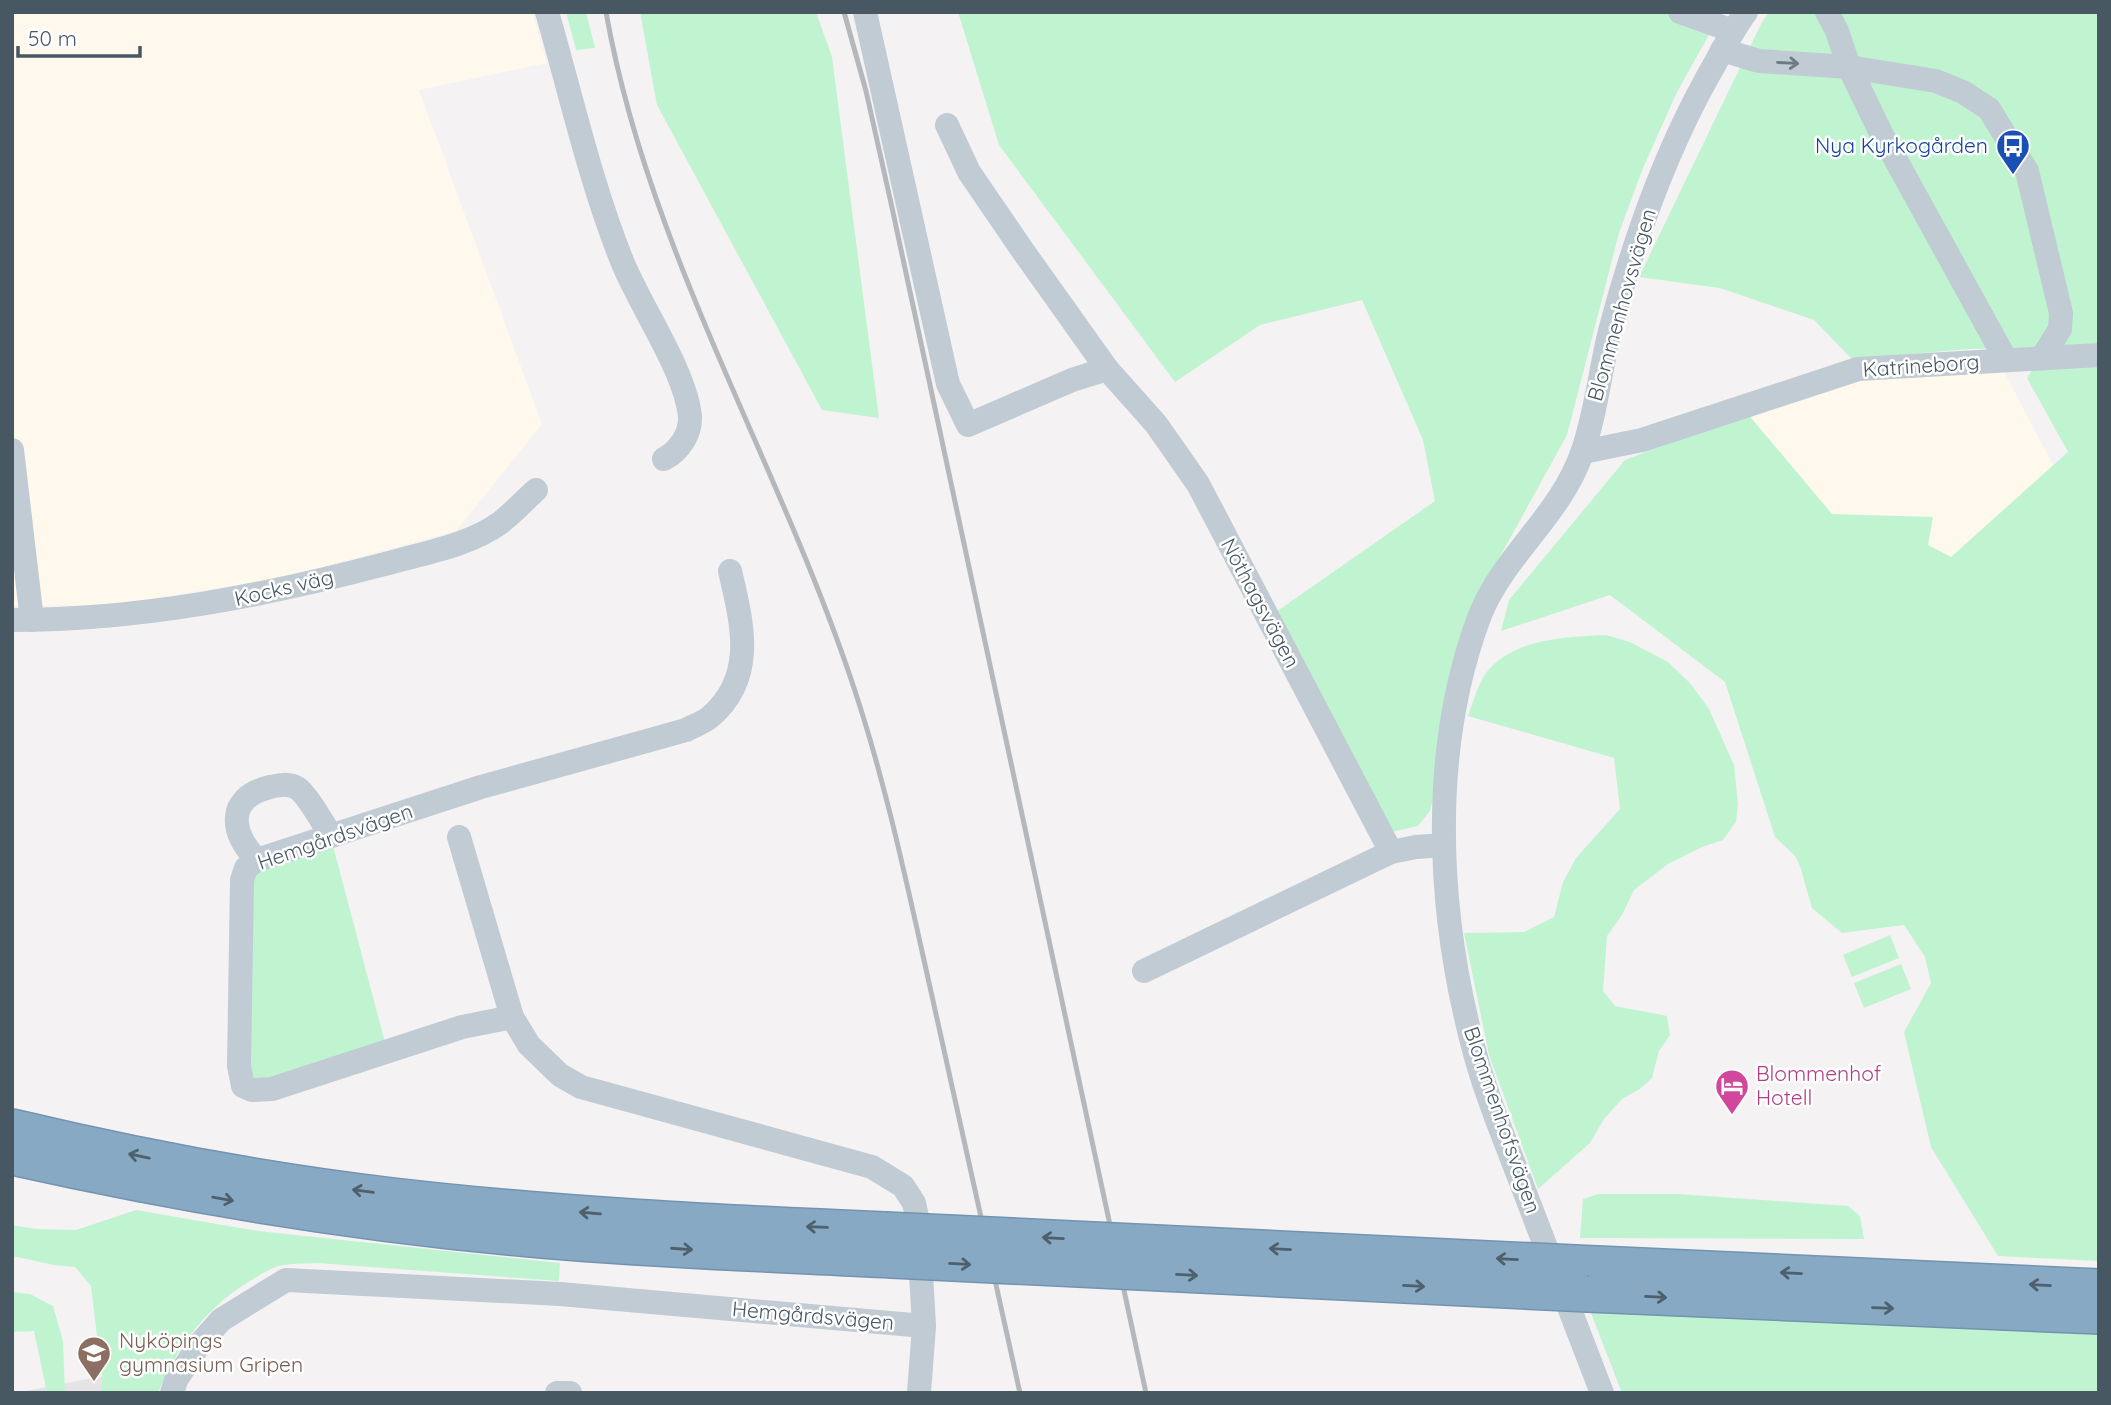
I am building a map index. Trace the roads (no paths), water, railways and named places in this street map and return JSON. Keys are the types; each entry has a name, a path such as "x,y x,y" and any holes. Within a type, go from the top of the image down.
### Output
{"highway":[{"path":"12,1127 160,1160 393,1196 709,1222 888,1245 1588,1294 2099,1317"},
{"path":"12,1157 143,1185 256,1205 467,1233 582,1243 888,1245 1575,1262 2099,1287"}],"street":[{"path":"547,12 601,200 621,259 671,361 686,399 690,419 686,438 671,456 664,460"},
{"path":"865,12 948,384 968,425 1072,380 1107,369"},
{"path":"1680,12 1734,31 1759,61 1849,67 1936,81 1963,92 1989,109 2027,171 2061,313 2060,329 2042,358"},
{"path":"1827,12 1837,31 1849,67 1881,133 2006,360"},
{"name":"Blommenhovsvägen","path":"1583,452 1610,331 1631,258 1660,176 1695,98 1734,31"},
{"name":"Nöthagsvägen","path":"947,125 969,173 1107,369 1156,424 1198,484 1391,852"},
{"name":"Katrineborg","path":"1583,452 1642,440 1858,369 2099,355"},
{"path":"12,450 22,620"},
{"name":"Blommenhofsvägen","path":"1583,452 1567,488 1500,578 1482,612 1469,649 1456,708 1446,782 1444,845 1447,903 1473,1047 1504,1139 1602,1393"},
{"name":"Kocks väg","path":"22,620 111,616 178,609 327,579 456,545 499,524 536,490"},
{"name":"Hemgårdsvägen","path":"512,1017 462,1027 272,1089 252,1090 243,1086 239,1066 242,880 246,868 257,860 481,787 686,730 709,718 729,695 743,658 741,620 730,571"},
{"path":"257,860 244,846 237,825 240,805 256,791 285,785 295,787 303,793 331,836"},
{"name":"Hemgårdsvägen","path":"172,1393 176,1380 199,1345 221,1320 286,1280 560,1294 924,1326 918,1221 914,1203 903,1186 872,1167 581,1087 560,1075 529,1045 512,1017 459,837"},
{"path":"1144,971 1391,852 1444,845"},
{"path":"919,1393 924,1326"},
{"path":"557,1393 570,1393"}],"railway":[{"path":"606,12 625,99 651,185 682,268 820,595 864,718 905,876 1020,1393"},
{"path":"844,12 866,91 891,203 1146,1393"}],"place":[{"name":"Nya Kyrkogården","path":"2013,176"},
{"name":"Blommenhof Hotell","path":"1732,1116"},
{"name":"Nyköpings gymnasium Gripen","path":"94,1383"}]}
